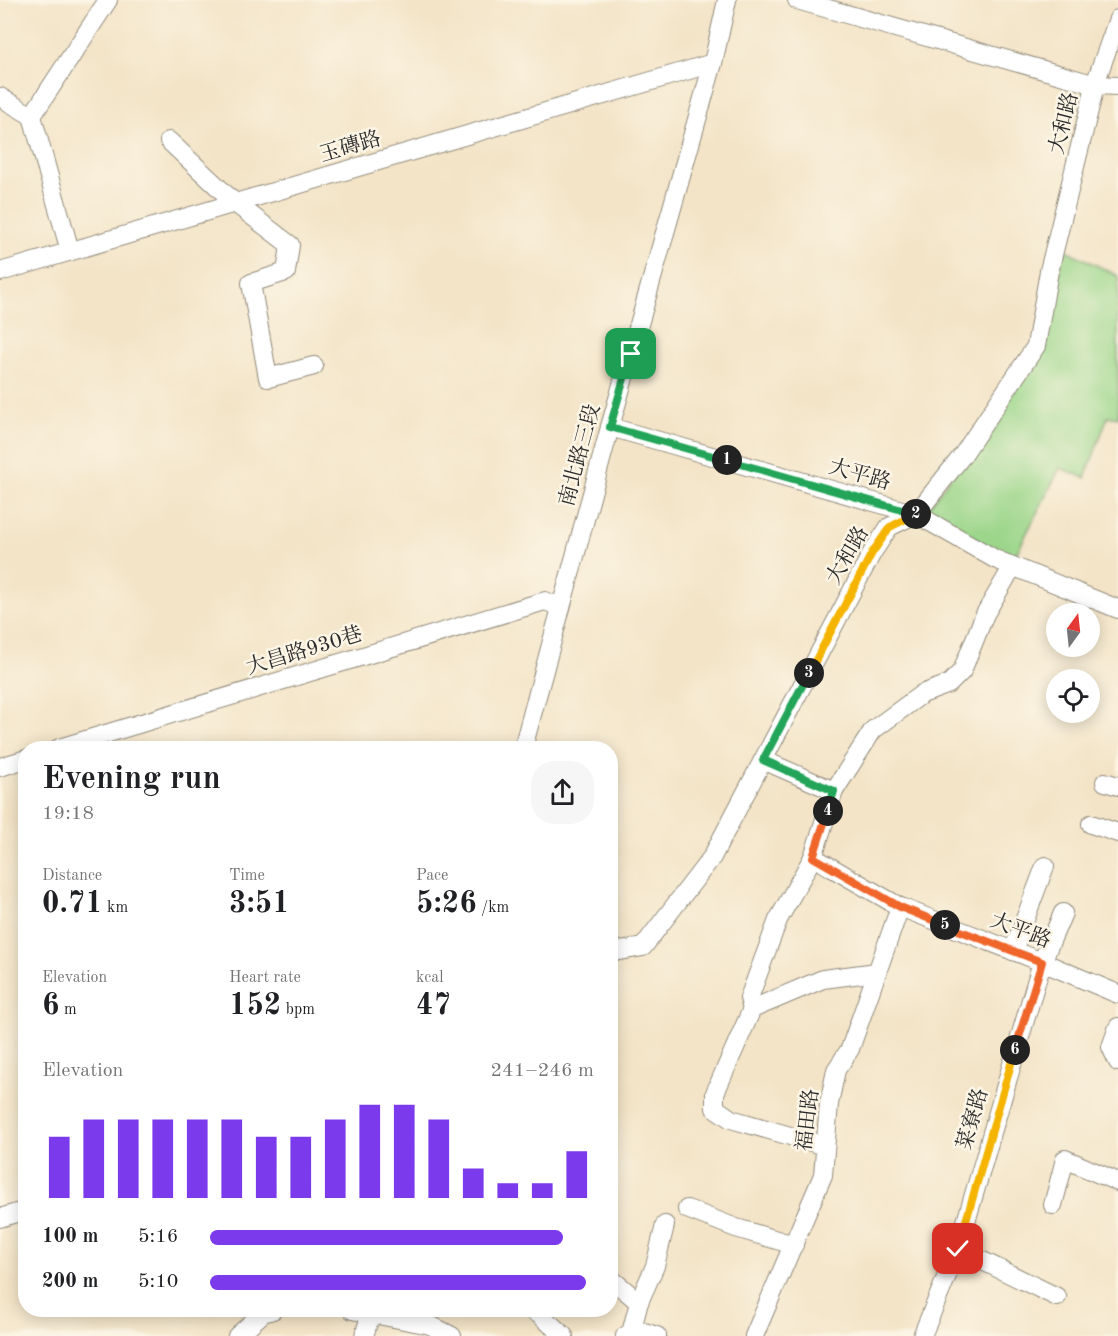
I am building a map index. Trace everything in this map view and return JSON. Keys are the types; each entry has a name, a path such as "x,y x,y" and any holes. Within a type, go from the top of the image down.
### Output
{"street":[{"path":"32,116 108,0"},
{"name":"南北路三段","path":"525,741 610,427 713,63 727,0"},
{"path":"797,0 1096,85 1118,86"},
{"name":"大和路","path":"618,950 643,947 712,857 872,553 890,527 916,514 962,456 1036,346 1049,272 1096,85 1118,19"},
{"name":"玉磚路","path":"0,272 713,63"},
{"path":"0,97 32,116 70,251"},
{"path":"169,141 235,203 290,245 286,272 251,283 268,378 314,366"},
{"name":"大平路","path":"610,427 916,514 995,559 1118,609"},
{"path":"825,1146 731,1119 715,1108 715,1093 752,1009 749,998 778,920 813,857 834,791 873,730 922,694 949,684 962,671 985,614 1013,566"},
{"name":"大昌路930巷","path":"82,741 545,601 561,607"},
{"path":"763,760 834,791"},
{"path":"0,767 18,761"},
{"path":"1091,824 1118,833"},
{"name":"大平路","path":"813,857 900,907 1118,994"},
{"path":"1013,951 1045,866"},
{"name":"福田路","path":"754,1336 823,1175 829,1104 836,1070 850,1049 900,907"},
{"name":"菜寮路","path":"922,1336 958,1249 1042,962 1063,913"},
{"path":"752,1009 823,979 877,972"},
{"path":"1118,1027 1111,1047 1118,1062"},
{"path":"1053,1205 1065,1159 1118,1182"},
{"path":"687,1209 736,1228 794,1245"},
{"path":"0,1218 18,1212"},
{"path":"628,1335 655,1266 665,1226"},
{"path":"958,1249 1057,1297"},
{"path":"618,1285 639,1302"},
{"path":"237,1336 258,1317"},
{"path":"364,1336 370,1317"},
{"path":"393,1317 429,1325 452,1336"},
{"path":"542,1317 564,1336"},
{"path":"628,1335 638,1330 657,1336"}],"green space":[{"path":"1064,249 1118,276 1118,418 1108,416 1085,478 1060,468 1013,560 926,511 1042,349"}],"route":[{"path":"631,354 610,427 916,514 890,527 872,553 763,760 834,791 813,857 900,907 1042,962 958,1249"}]}
